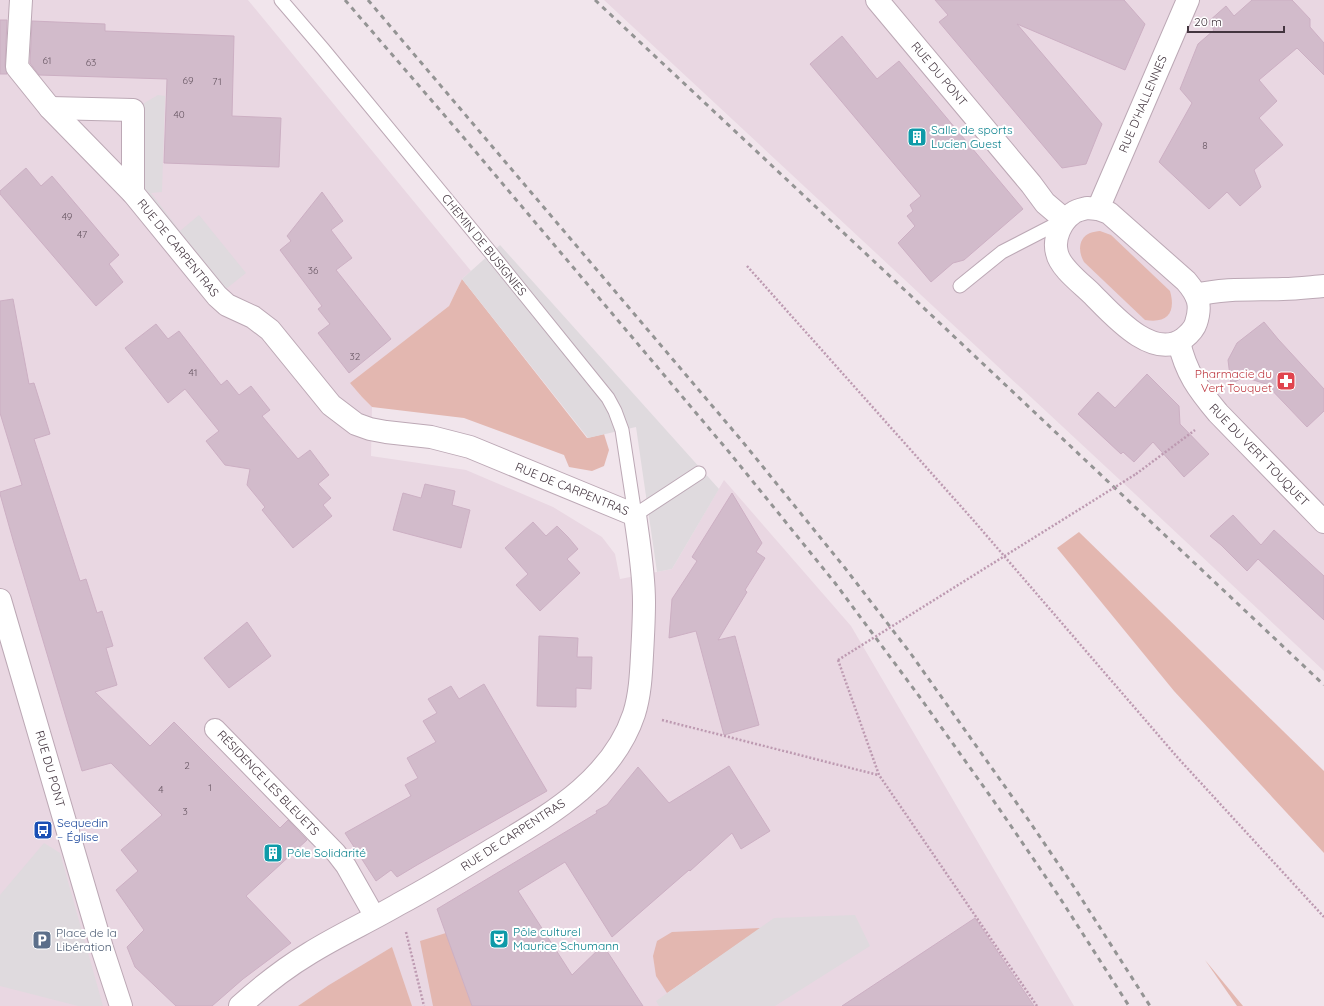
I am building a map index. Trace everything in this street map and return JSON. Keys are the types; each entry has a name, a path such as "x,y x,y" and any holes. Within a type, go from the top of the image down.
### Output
{"street":[{"name":"RUE DE CARPENTRAS","path":"21,0 17,67 50,108 133,193 217,296 227,305 253,317 270,330 331,405 356,424 370,429 386,432 431,437 449,441 470,448 635,515 644,601 638,695 634,713 620,745 603,768 574,796 542,819 426,890 334,938 285,969 240,1006"},
{"name":"RUE DU PONT","path":"877,0 1031,184 1045,203 1065,220"},
{"name":"RUE D'HALLENNES","path":"1098,209 1188,0"},
{"name":"RUE DE CARPENTRAS","path":"50,108 133,110 133,193"},
{"path":"1087,208 1098,209 1109,213 1122,224 1186,281 1196,295 1199,302 1199,314 1196,325 1189,335 1179,342 1167,345 1156,344 1145,340 1134,333 1107,309 1062,264 1057,253 1056,242 1059,230 1065,220 1074,212 1087,208"},
{"path":"1196,295 1226,290 1285,289 1324,286"},
{"name":"RUE DU VERT TOUQUET","path":"1179,342 1182,358 1190,376 1202,394 1218,413 1324,522"},
{"name":"RUE DU PONT","path":"0,600 8,653 57,792 95,927 121,1006"},
{"name":"RÉSIDENCE LES BLEUETS","path":"215,729 336,853 346,866 375,917"}],"lane":[{"name":"CHEMIN DE BUSIGNIES","path":"281,0 476,234 608,398 615,411 622,430 635,515"},
{"path":"960,286 1002,252 1065,220"},
{"path":"635,515 699,473"}],"path":[{"path":"747,266 979,527 1178,758 1324,917"},
{"path":"1037,1006 878,775 838,660 1136,474 1218,413"},
{"path":"634,713 878,775"},
{"path":"400,904 424,1006"}],"shaded area":[{"path":"0,0 248,0 471,271 462,279 449,306 351,383 372,407 371,456 466,470 553,507 602,537 615,554 620,579 672,569 724,480 851,626 1074,1006 0,1006"},
{"path":"604,0 1324,0 1324,671 1135,494"},
{"path":"158,95 165,96 162,192 151,193 180,231 199,215 246,273 217,296 133,193 134,109"},
{"path":"1100,231 1111,235 1170,291 1172,305 1171,310 1165,318 1153,321 1145,320 1084,262 1080,250 1083,238 1090,233"},
{"path":"500,245 719,489 672,569 657,572 636,427 588,438 462,279"},
{"path":"462,279 587,438 604,434 609,450 604,466 592,471 569,467 564,455 464,418 372,407 350,383 449,306"},
{"path":"1079,532 1324,771 1324,853 1174,691 1057,548"},
{"name":"Place de la Libération","path":"44,843 60,853 103,1006 78,1006 0,986 0,895"},
{"path":"855,915 870,946 775,1006 659,1006 656,1001 774,918"},
{"path":"761,928 667,993 656,976 653,956 657,941 672,932"},
{"path":"446,933 472,1006 433,1006 420,941"},
{"path":"392,947 412,1006 298,1006 329,985"},
{"path":"1205,960 1243,1006 1237,1006"}],"building":[{"path":"935,0 1124,0 1145,24 1125,70 1017,24 1102,124 1086,164 1062,168 939,22 948,15"},
{"path":"1252,0 1292,0 1310,19 1310,27 1324,43 1324,75 1297,48 1259,80 1277,101 1259,118 1283,145 1254,170 1261,187 1240,206 1227,192 1209,209 1159,162 1192,103 1180,89 1198,44 1214,30 1208,22 1226,6 1234,16"},
{"path":"0,20 7,20 5,66 7,74 0,74"},
{"path":"32,21 105,24 105,31 234,36 232,116 281,118 279,167 164,163 167,79 39,75 30,63"},
{"name":"Salle de sports Lucien Guest","path":"842,36 877,79 899,61 1023,209 964,260 953,263 931,282 898,243 915,226 907,216 913,211 910,205 921,196 810,64"},
{"path":"26,168 41,186 52,176 119,255 109,264 123,282 96,306 0,194 0,191"},
{"path":"322,192 343,221 331,230 352,258 336,270 391,339 349,373 318,333 330,324 318,309 322,306 280,250 291,241 287,236"},
{"path":"13,299 29,384 34,383 50,434 34,439 80,581 86,579 97,613 102,611 113,646 106,648 117,685 95,692 150,746 174,722 280,828 288,820 307,840 246,896 291,943 243,979 212,1006 176,1006 135,967 127,947 144,930 116,890 138,871 121,850 162,815 111,763 82,771 13,540 0,492 22,485 0,413 0,301"},
{"name":"Pharmacie du Vert Touquet","path":"1264,322 1324,389 1324,411 1307,427 1266,384 1244,377 1231,384 1228,360 1237,343"},
{"path":"156,324 168,339 179,331 221,385 227,380 239,395 251,386 270,410 262,416 298,459 310,450 329,475 318,484 331,498 323,505 332,516 293,548 262,510 265,507 247,485 250,469 225,465 206,441 219,431 185,389 168,403 125,348"},
{"path":"1147,374 1179,406 1180,424 1209,454 1184,477 1153,442 1134,462 1123,452 1121,454 1078,414 1098,392 1115,408"},
{"path":"425,484 455,491 452,505 470,510 461,548 393,530 403,493 421,498"},
{"path":"732,493 762,543 756,552 765,558 745,590 747,592 718,640 735,636 759,725 724,735 696,631 669,638 672,599 697,561 692,557"},
{"path":"1233,515 1261,545 1274,530 1324,576 1324,620 1258,559 1247,571 1210,536"},
{"path":"533,522 546,536 557,526 568,537 578,549 567,559 580,573 540,611 516,585 528,574 505,548"},
{"path":"247,622 271,656 229,688 204,658"},
{"path":"539,636 578,638 577,657 592,657 591,689 576,688 576,707 537,706"},
{"path":"484,684 547,791 397,877 391,870 376,881 345,833 411,796 405,785 418,778 407,758 436,742 423,721 437,713 428,699 451,686 459,699"},
{"path":"729,766 770,831 741,849 732,833 690,871 689,870 612,937 565,862 518,891 572,975 603,945 643,1006 472,1006 437,909 597,813 596,811 607,805 638,767 669,803"},
{"path":"975,918 1034,1006 842,1006"}],"railway":[{"path":"345,0 464,138 729,452 835,583 919,696 998,807 1058,895 1129,1006"},
{"path":"368,0 742,441 845,568 911,654 1023,812 1074,887 1150,1006"},
{"path":"595,0 1324,685"}],"place":[{"name":"Salle de sports Lucien Guest","path":"917,137"},
{"name":"Pharmacie du Vert Touquet","path":"1286,381"},
{"name":"Sequedin – Église","path":"43,830"},
{"name":"Pôle Solidarité","path":"273,853"},
{"name":"Pôle culturel Maurice Schumann","path":"499,939"},
{"name":"Place de la Libération","path":"42,940"}]}
